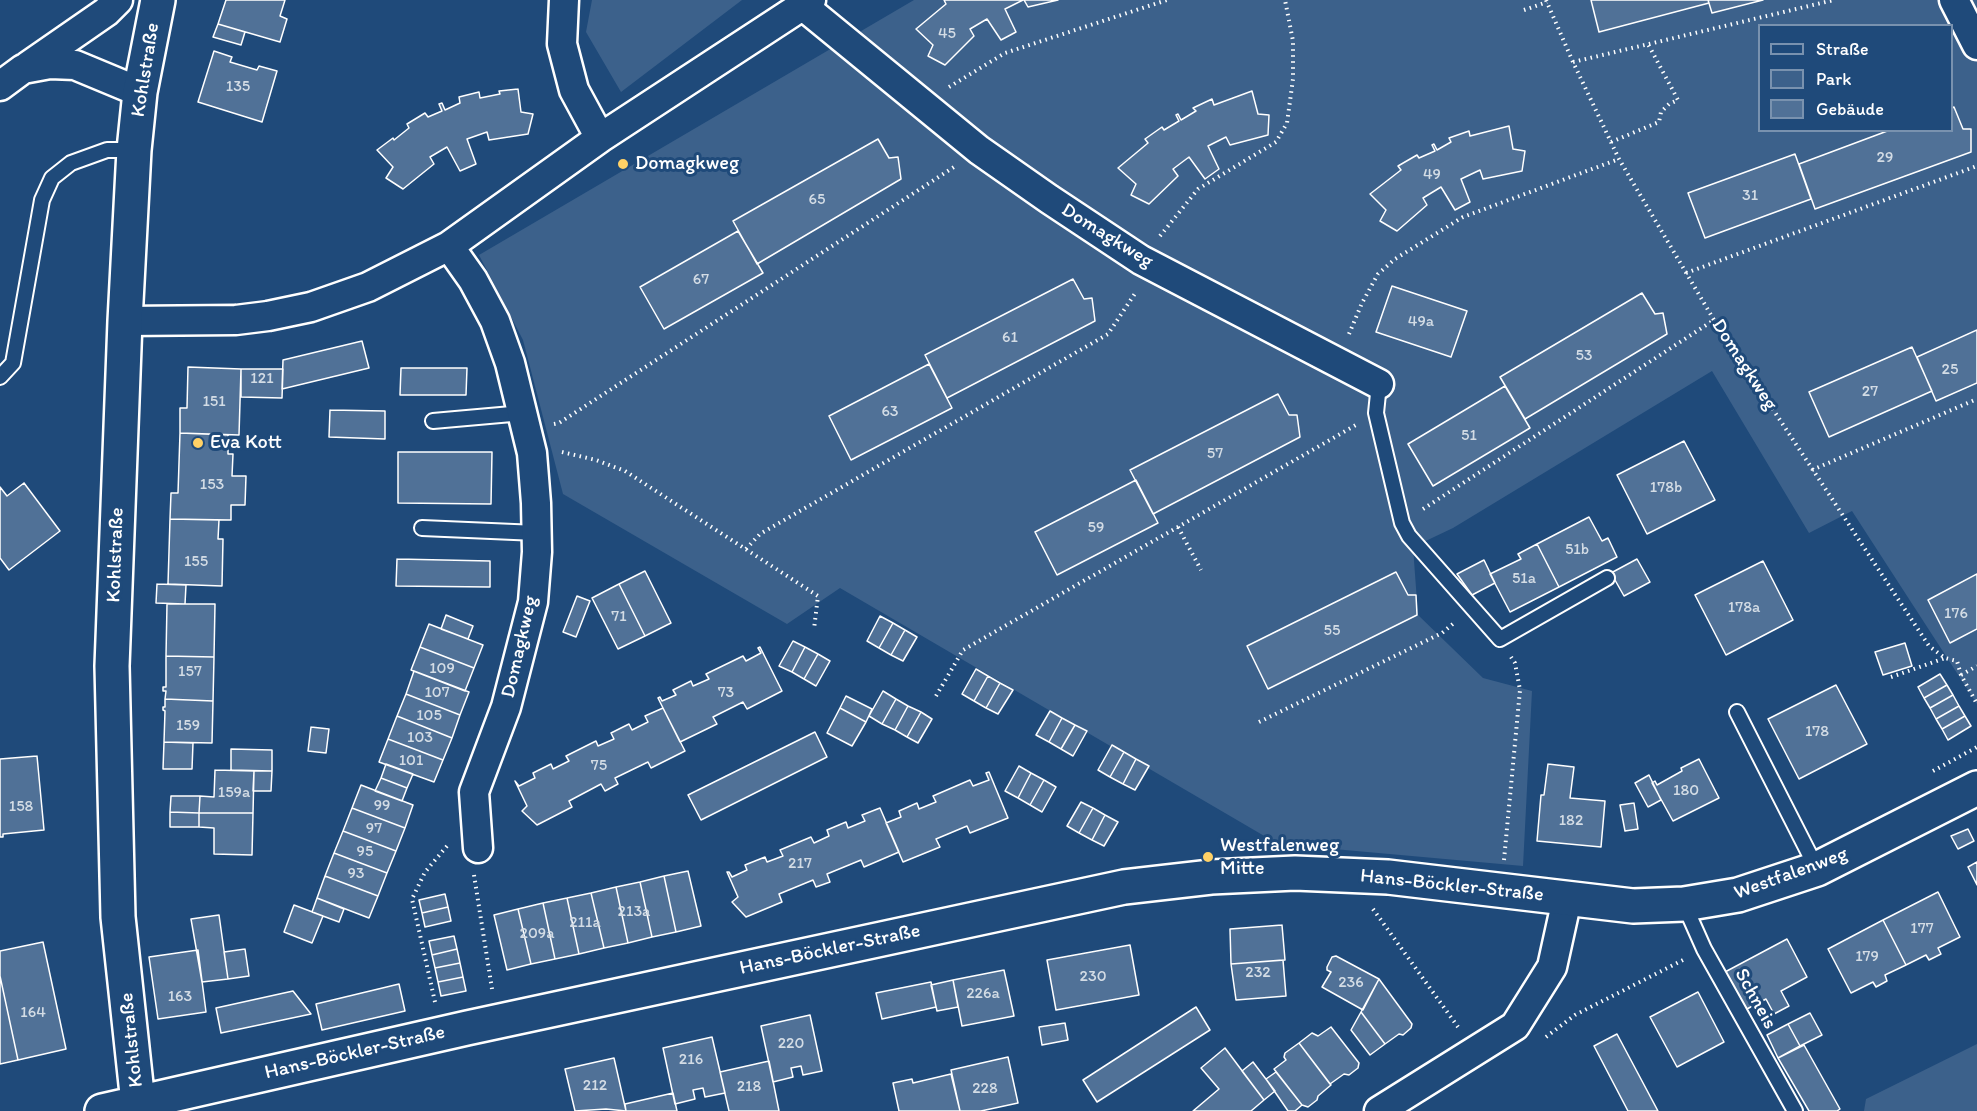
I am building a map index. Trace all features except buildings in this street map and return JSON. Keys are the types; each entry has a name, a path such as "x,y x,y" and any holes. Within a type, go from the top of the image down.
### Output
{"street":[{"path":"0,86 106,12 118,0"},
{"name":"Kohlstraße","path":"139,1107 118,917 112,666 134,150 140,92 158,0"},
{"path":"564,0 562,44 574,90 600,138"},
{"path":"1953,0 1977,45"},
{"name":"Domagkweg","path":"125,321 236,320 311,307 368,287 448,246 600,138 807,3 980,150 1049,200 1148,263 1379,384"},
{"path":"23,69 50,64 75,65 140,92"},
{"name":"Domagkweg","path":"448,246 473,280 495,321 510,363 528,432 537,533 533,602 506,707 474,792 478,848"},
{"name":"Westfalenweg","path":"1568,899 1633,906 1684,904 1738,895 1817,868 1852,853 1977,788"},
{"name":"Hans-Böckler-Straße","path":"102,1111 139,1107 498,1022 1114,889 1253,874 1348,875 1388,877 1568,899"},
{"path":"1378,1111 1515,1026 1552,967 1568,899"}],"lane":[{"path":"0,377 13,363 42,200 52,178 72,163 107,150 134,150"},
{"path":"1379,384 1376,413 1402,523 1409,536 1500,639 1607,578"},
{"path":"433,421 528,432"},
{"path":"422,528 537,533"},
{"path":"1737,712 1817,868"},
{"name":"Schneis","path":"1684,904 1704,949 1795,1111"}],"path":[{"path":"923,103 1005,53 1167,0"},
{"path":"746,549 760,534 1108,334 1148,263 1198,189 1276,142 1287,123 1293,79 1293,41 1285,0"},
{"path":"1573,62 1834,0"},
{"path":"1524,10 1546,1"},
{"name":"Domagkweg","path":"1546,1 1619,159 1714,320 1929,646 1945,658 1957,662 1961,675 1977,704"},
{"path":"1611,142 1659,122 1661,112 1669,104 1678,100 1648,44"},
{"path":"528,432 559,423 980,150"},
{"path":"1338,361 1362,303 1378,274 1395,259 1463,217 1619,159"},
{"path":"1686,273 1977,166"},
{"path":"1402,523 1714,320"},
{"path":"1812,470 1977,399"},
{"path":"936,696 963,650 1376,413"},
{"path":"528,432 565,452 625,471 818,596 814,629"},
{"path":"1178,527 1201,570"},
{"path":"1259,722 1442,633 1473,607"},
{"path":"1500,639 1515,663 1520,690 1501,891"},
{"path":"1891,677 1945,658"},
{"path":"1961,675 1977,666"},
{"path":"437,1012 412,899 425,872 476,814"},
{"path":"478,848 473,878 498,1022"},
{"path":"1348,875 1475,1050"},
{"path":"1538,1044 1575,1015 1704,949"}],"green space":[{"path":"592,0 742,0 621,92 586,32"},
{"path":"914,0 1977,0 1977,704 1852,511 1809,533 1712,371 1453,528 1413,547 1418,615 1483,678 1532,691 1523,866 1278,844 840,588 787,624 563,494 523,340 479,255"},
{"path":"1977,1044 1977,1111 1864,1111 1866,1099"}],"place":[{"name":"Domagkweg","path":"623,164"},
{"name":"Eva Kott","path":"198,443"},
{"name":"Westfalenweg Mitte","path":"1208,857"}]}
